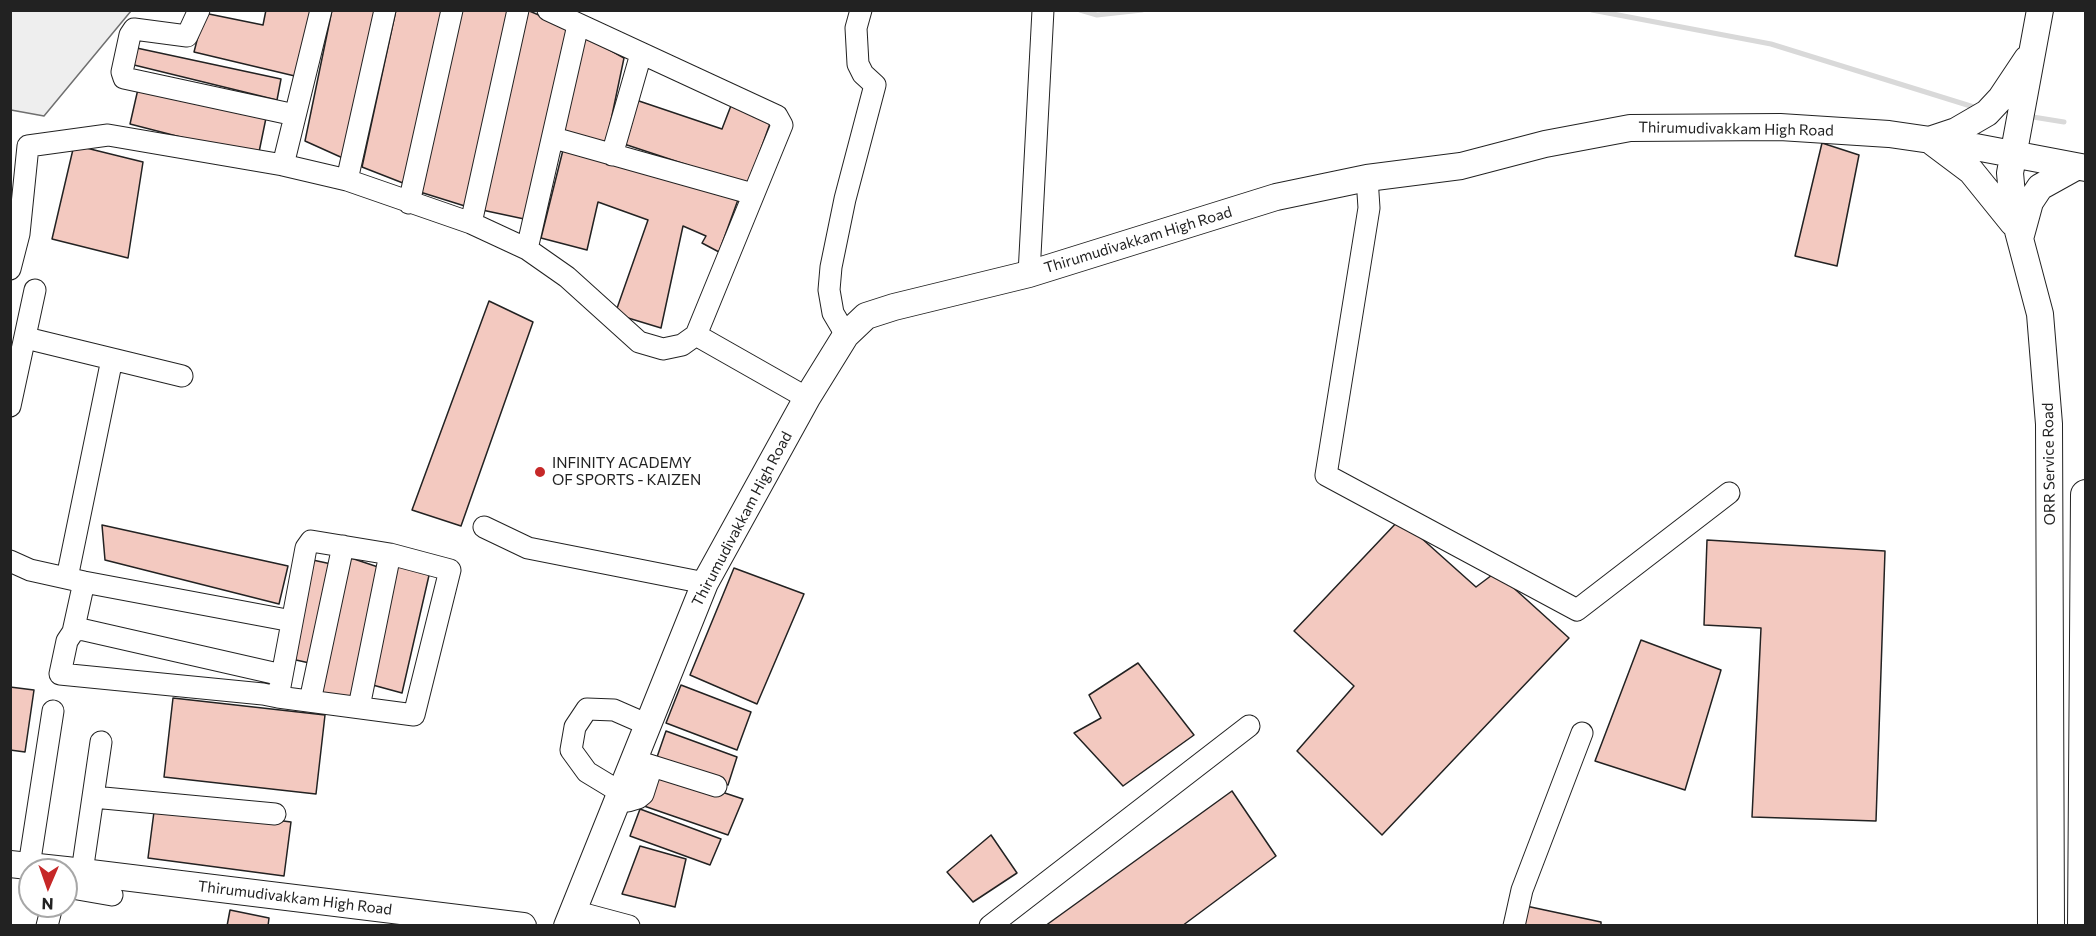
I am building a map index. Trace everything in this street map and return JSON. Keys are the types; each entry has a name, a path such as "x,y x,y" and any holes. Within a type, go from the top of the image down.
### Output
{"highway":[{"path":"2083,926 2085,495"}],"main road":[{"name":"ORR Service Road","path":"2040,10 2014,154 2010,191 2018,235 2040,314 2049,424 2051,926"},
{"path":"1929,140 1956,131 1987,113 2015,79 2037,35"},
{"path":"2018,235 2030,202 2040,187 2074,166 2039,145 2031,134 2024,101"},
{"name":"Thirumudivakkam High Road","path":"570,918 618,795 643,763 646,724 705,583 807,398 846,335 866,316 894,306 1029,274 1276,197 1367,178 1461,166 1545,144 1630,128 1780,127 1929,140 2074,166"},
{"path":"1929,140 1971,171 2001,206 2018,235"},
{"name":"Thirumudivakkam High Road","path":"78,877 485,924 524,926"}],"street":[{"path":"199,10 187,36 134,29 130,35 122,72 124,78 295,115"},
{"path":"283,165 321,10"},
{"path":"347,180 385,10"},
{"path":"409,203 452,10"},
{"path":"471,223 518,10"},
{"path":"10,269 19,234 28,146 108,135 283,165 347,180 471,223 527,249 567,277 639,342 663,349 682,345 696,334 782,125 777,116 548,10"},
{"path":"846,335 833,313 829,290 831,267 845,199 875,85 863,74 858,64 856,28 861,10"},
{"path":"1029,274 1043,12"},
{"path":"527,249 578,25"},
{"path":"612,155 641,54"},
{"path":"554,138 753,194"},
{"path":"1367,178 1369,208 1326,476 1577,610 1730,494"},
{"path":"10,406 35,290"},
{"path":"696,334 807,398"},
{"path":"26,338 182,376"},
{"path":"112,359 76,580 73,632 67,641 60,674 278,697 414,715 450,570 390,554 316,540 308,543 278,697"},
{"path":"484,527 528,548 705,583"},
{"path":"310,701 343,546"},
{"path":"359,707 390,554"},
{"path":"10,561 30,570 76,580 292,621"},
{"path":"73,632 80,629 282,675"},
{"path":"618,795 587,772 571,750 575,727 587,709 614,710 646,724"},
{"path":"22,858 53,711"},
{"path":"990,926 1249,726"},
{"path":"1514,926 1522,890 1582,733"},
{"path":"78,872 93,797 100,742"},
{"path":"643,763 716,786"},
{"path":"93,797 274,814"},
{"path":"78,878 112,896"},
{"path":"570,918 629,926"}],"shaded area":[{"path":"10,11 131,11 44,116 11,110"}],"building":[{"path":"266,10 311,10 299,77 194,52 204,13 263,25"},
{"path":"332,10 376,10 345,159 305,141"},
{"path":"396,10 443,10 408,185 362,167"},
{"path":"460,10 509,10 468,207 420,192"},
{"path":"527,10 567,27 529,220 482,210"},
{"path":"583,35 624,58 606,144 561,130"},
{"path":"132,47 281,79 277,100 130,64"},
{"path":"138,89 266,118 258,157 130,124"},
{"path":"636,100 722,129 732,103 772,118 748,185 621,143"},
{"path":"1822,143 1859,155 1837,266 1795,256"},
{"path":"74,145 143,162 128,258 52,239"},
{"path":"563,150 739,197 719,252 702,243 706,236 683,226 661,328 615,314 648,220 598,202 587,250 541,238"},
{"path":"489,301 533,322 461,526 412,510"},
{"path":"1400,519 1476,587 1496,572 1569,638 1382,835 1297,751 1354,686 1294,631"},
{"path":"102,525 288,566 279,604 105,560"},
{"path":"1707,540 1885,551 1876,821 1752,817 1761,628 1704,625"},
{"path":"348,557 381,568 355,698 318,694"},
{"path":"308,559 336,565 314,664 287,658"},
{"path":"395,562 430,571 402,693 369,684"},
{"path":"734,568 804,594 757,704 690,675"},
{"path":"1641,640 1721,670 1685,790 1595,761"},
{"path":"1138,663 1194,735 1123,786 1074,733 1101,718 1089,695"},
{"path":"681,685 751,712 737,750 666,723"},
{"path":"10,687 34,690 25,752 10,750"},
{"path":"173,698 325,715 316,794 164,777"},
{"path":"666,731 737,757 728,785 656,760"},
{"path":"658,771 743,799 728,835 644,806"},
{"path":"1232,791 1276,856 1182,926 1045,926"},
{"path":"155,804 291,822 284,876 148,858"},
{"path":"640,809 721,839 710,865 630,836"},
{"path":"991,835 1017,873 973,902 947,872"},
{"path":"640,846 686,859 675,907 622,894"},
{"path":"1526,906 1601,922 1601,926 1522,926"},
{"path":"230,910 269,918 268,926 227,926"}],"waterway":[{"path":"1080,10 1097,15 1142,10"},
{"path":"1592,10 1771,44 1977,108"},
{"path":"2033,117 2064,122"}],"place":[{"name":"INFINITY ACADEMY OF SPORTS - KAIZEN","path":"540,472"}]}
